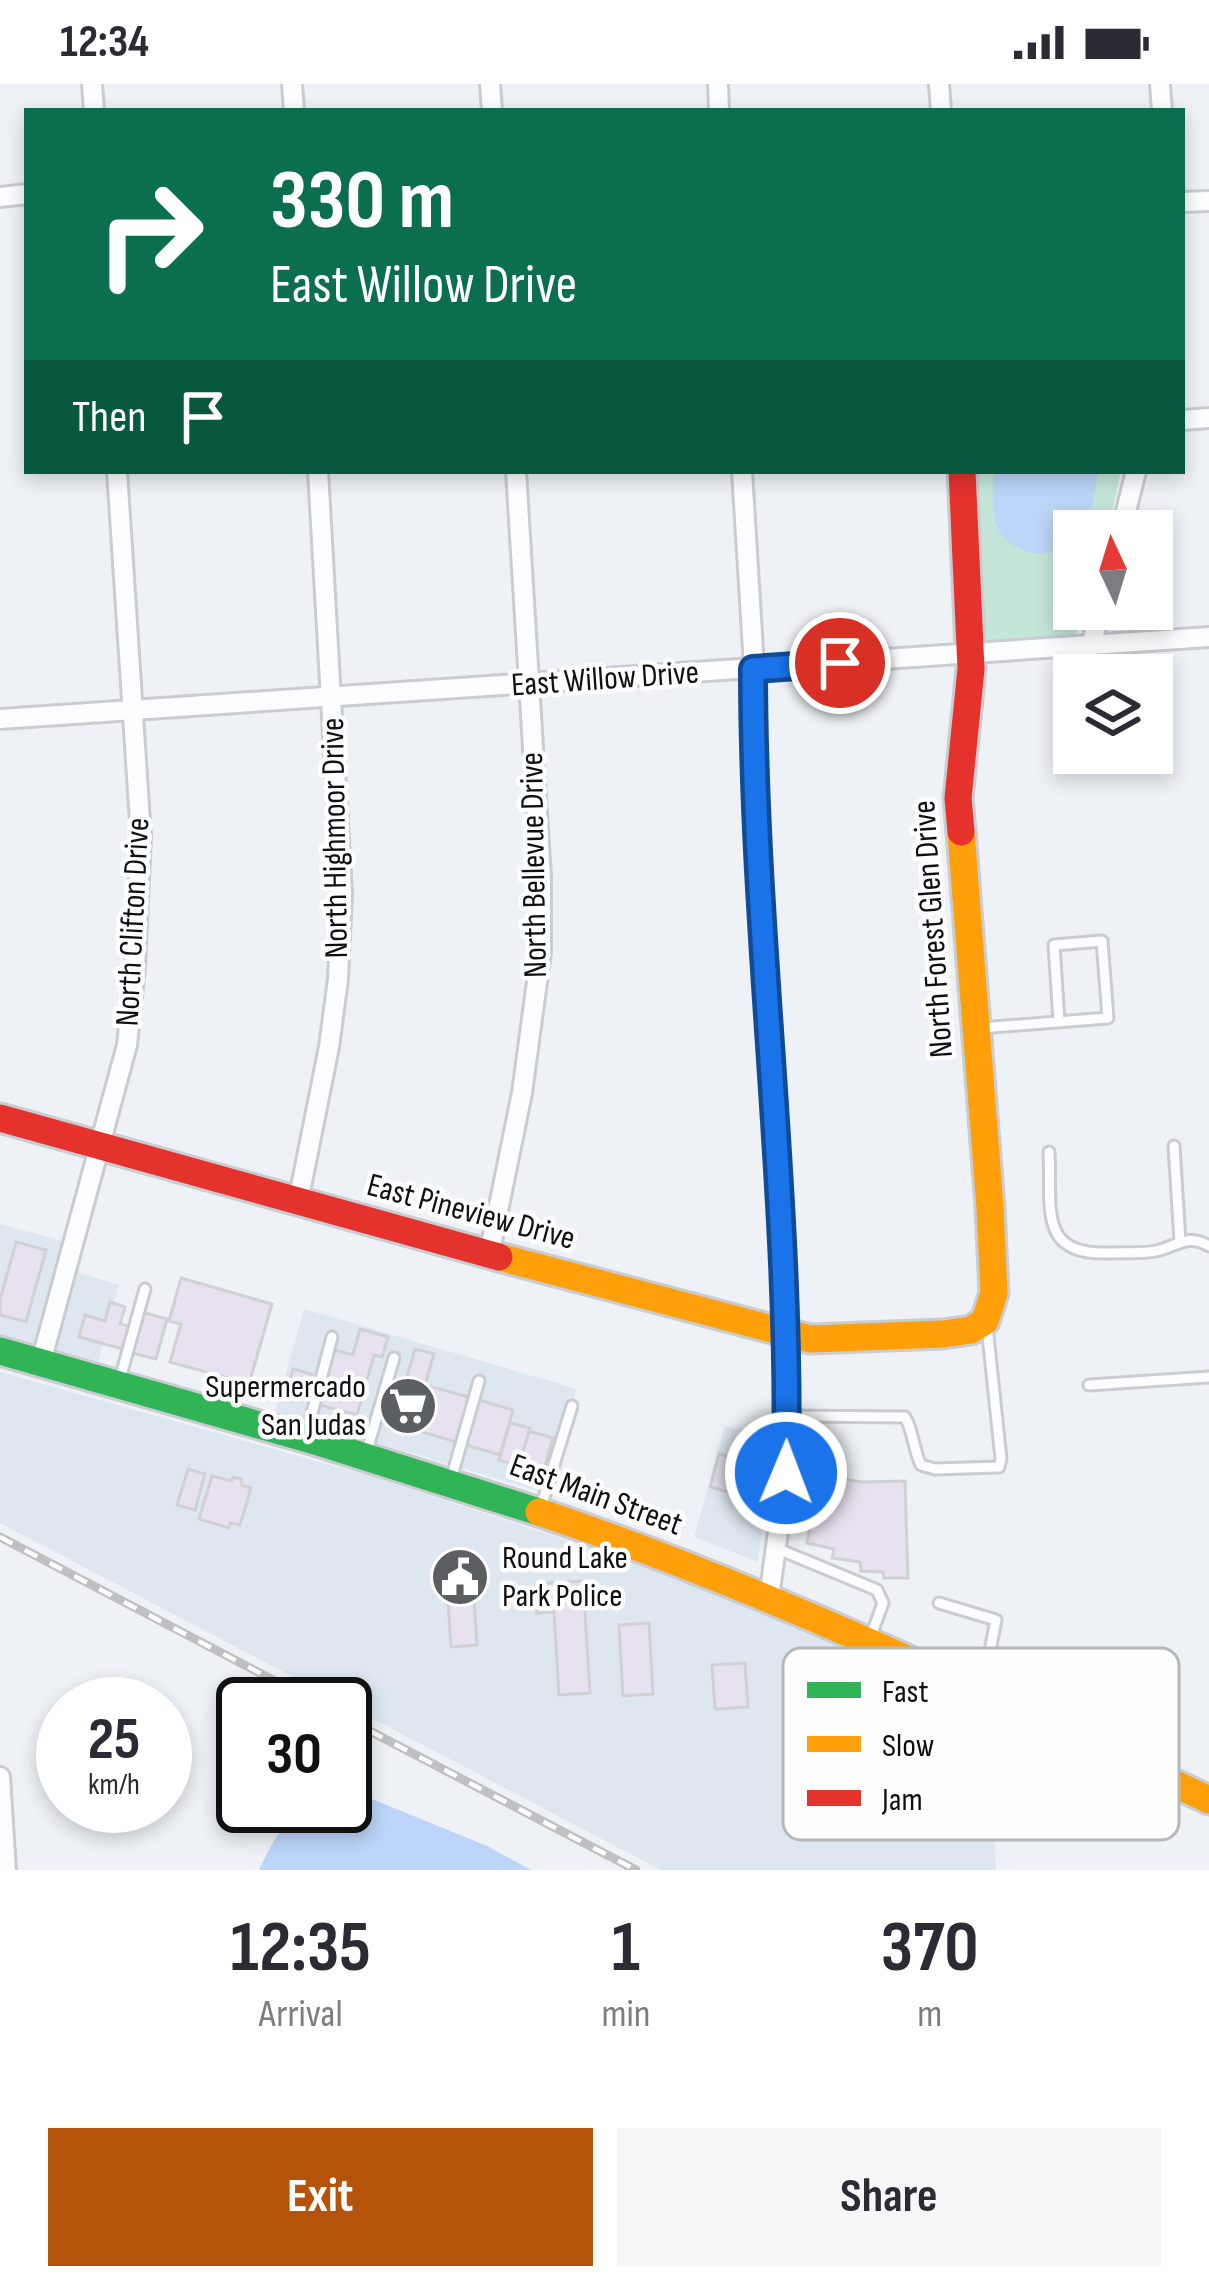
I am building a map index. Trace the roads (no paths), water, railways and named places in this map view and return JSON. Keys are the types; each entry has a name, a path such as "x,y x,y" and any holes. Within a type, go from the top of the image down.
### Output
{"street":[{"name":"North Clifton Drive","path":"41,1362 127,1045 135,967 141,837 118,474"},
{"name":"North Highmoor Drive","path":"298,1202 329,1047 342,893 318,474"},
{"name":"North Bellevue Drive","path":"489,1255 522,1094 541,952 541,878 516,474"},
{"path":"742,474 753,669 753,805 788,1416 786,1473 769,1598"},
{"name":"North Forest Glen Drive","path":"962,474 971,654 958,798 994,1293 985,1322"},
{"path":"1126,510 1135,474"},
{"path":"1091,645 1095,630"},
{"name":"East Willow Drive","path":"0,718 1209,637"},
{"name":"East Pineview Drive","path":"0,1118 810,1340 970,1330 985,1322"},
{"name":"East Main Street","path":"0,1351 450,1481 769,1598 884,1648"},
{"path":"0,1777 7,1870"},
{"name":"East Main Street","path":"1179,1786 1209,1800"}],"lane":[{"path":"976,1028 1059,1022 1108,1018 1102,941 1054,945 1059,1022"},
{"path":"1174,1146 1180,1240"},
{"path":"1049,1152 1053,1227 1063,1244 1081,1254 1158,1251 1180,1240 1209,1246"},
{"path":"119,1384 145,1289"},
{"path":"788,1416 905,1417 921,1465 973,1470 998,1467 990,1333 985,1322"},
{"path":"305,1437 332,1337"},
{"path":"366,1454 394,1358"},
{"path":"1088,1384 1209,1377"},
{"path":"450,1481 479,1382"},
{"path":"539,1512 572,1406"},
{"path":"776,1548 877,1590 883,1603 869,1641"},
{"path":"939,1603 995,1620 990,1648"}],"water":[{"path":"995,474 1098,474 1091,510 1053,510 1053,550 1039,554 1011,544 994,513"},
{"path":"372,1799 487,1846 531,1870 259,1870 280,1833 372,1833"}],"railway":[{"path":"0,1537 267,1677"},
{"path":"372,1732 636,1870"}],"place":[{"name":"Supermercado San Judas","path":"408,1406"},
{"name":"Round Lake Park Police","path":"460,1577"}]}
